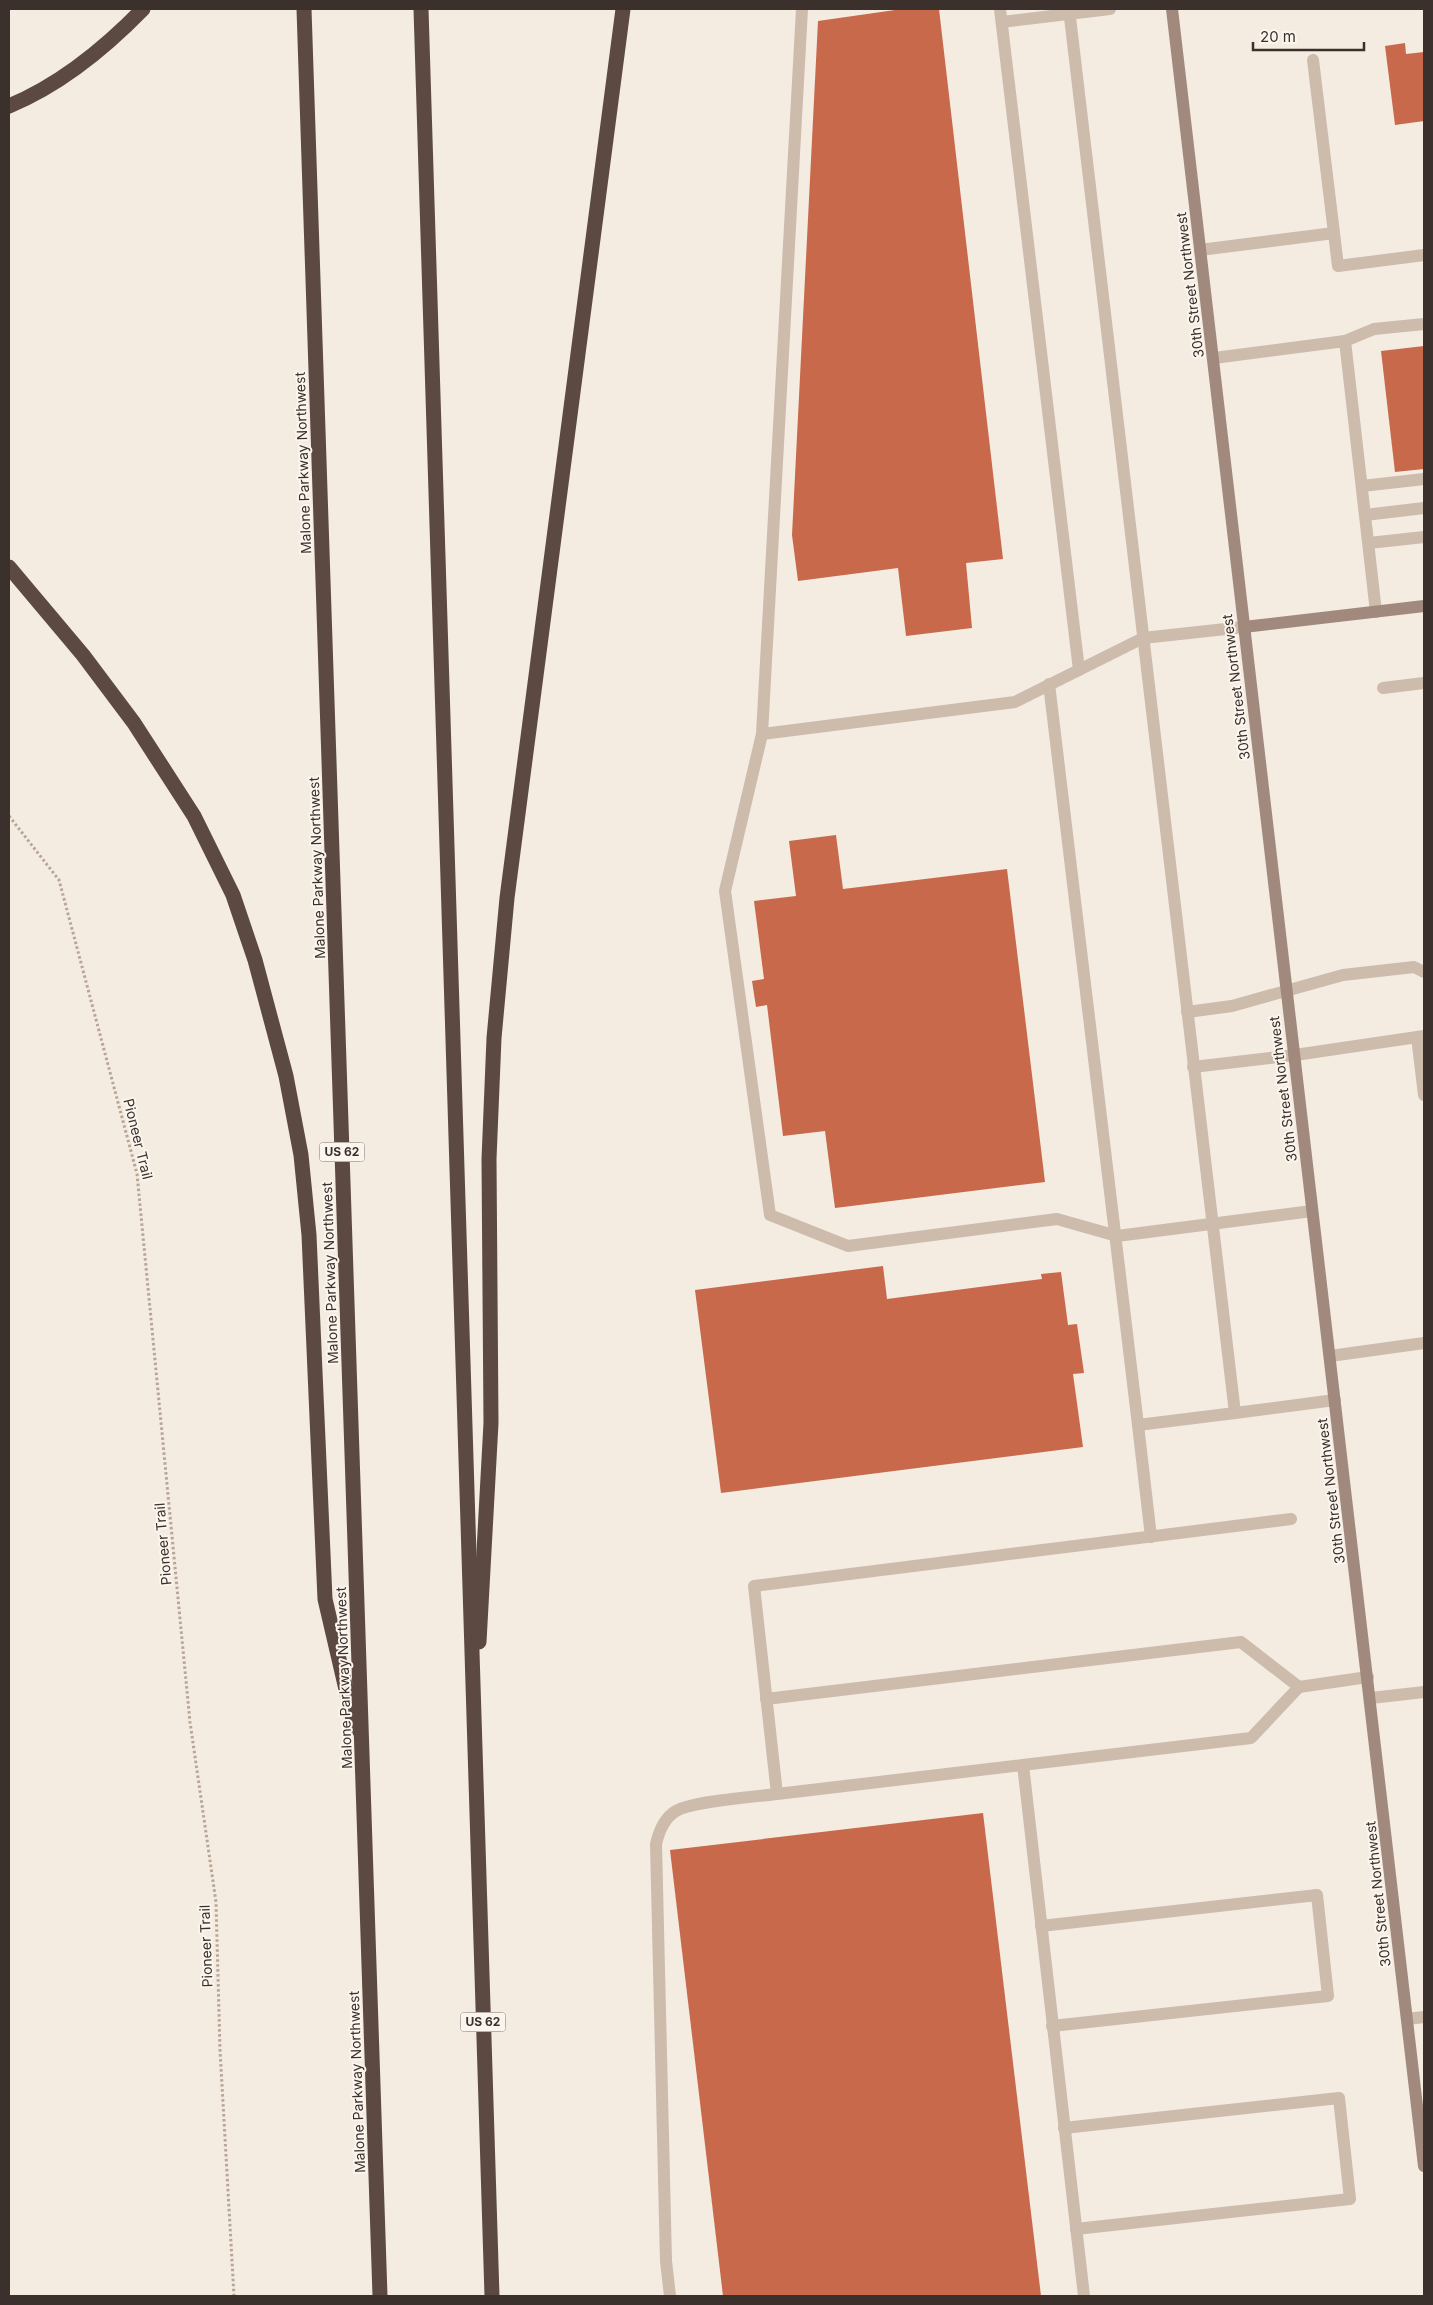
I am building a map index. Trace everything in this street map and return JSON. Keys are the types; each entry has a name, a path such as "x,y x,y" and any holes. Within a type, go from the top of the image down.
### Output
{"highway":[{"path":"9,106 27,98 75,69 120,32 142,9"},
{"name":"Malone Parkway Northwest","path":"304,9 380,2296"},
{"name":"US 62","path":"421,9 492,2296"},
{"path":"474,1748 491,1423 489,1159 494,1038 507,898 623,9"},
{"path":"9,567 83,655 134,723 194,816 233,896 255,960 286,1076 301,1154 309,1235 324,1599 363,1761"}],"main road":[{"name":"30th Street Northwest","path":"1172,9 1312,1211 1371,1698 1424,2166"},
{"path":"1244,627 1424,606"}],"lane":[{"path":"802,9 762,734 725,891 770,1215 848,1246 1057,1219 1117,1236 1312,1211"},
{"path":"1000,9 1078,670"},
{"path":"1002,22 1070,11 1110,9"},
{"path":"1070,11 1234,1413"},
{"path":"1313,60 1338,266 1424,255"},
{"path":"1200,250 1334,234"},
{"path":"1214,358 1345,341 1374,329 1424,324"},
{"path":"1345,341 1376,612"},
{"path":"1362,486 1424,479"},
{"path":"1365,514 1424,508"},
{"path":"1368,543 1424,537"},
{"path":"762,734 1015,702 1142,638 1244,627"},
{"path":"1383,688 1424,683"},
{"path":"1050,684 1117,1236 1151,1537"},
{"path":"1187,1012 1232,1006 1343,975 1414,967 1424,972"},
{"path":"1193,1067 1295,1055 1421,1036 1424,1095"},
{"path":"1330,1356 1424,1343"},
{"path":"1138,1425 1336,1400"},
{"path":"777,1794 754,1586 1291,1519"},
{"path":"766,1699 1241,1642 1299,1687"},
{"path":"670,2296 666,2261 656,1844 661,1827 676,1811 692,1805 777,1794 1252,1738 1299,1687 1368,1677"},
{"path":"1371,1698 1424,1692"},
{"path":"1023,1765 1084,2296"},
{"path":"1041,1926 1317,1895 1328,1996 1052,2026"},
{"path":"1407,2019 1424,2017"},
{"path":"1064,2128 1339,2098 1350,2199 1076,2229"}],"path":[{"name":"Pioneer Trail","path":"9,816 59,880 137,1174 190,1722 216,1902 220,2050 234,2296"}],"building":[{"path":"902,9 939,9 1003,559 966,563 972,628 906,636 898,568 798,581 792,535 818,21"},
{"path":"1405,43 1406,54 1424,52 1424,121 1395,125 1385,46"},
{"path":"1424,346 1424,469 1395,472 1381,351"},
{"path":"836,835 843,889 1007,869 1045,1182 835,1208 825,1131 783,1136 767,1005 756,1007 752,981 764,979 754,901 796,896 789,841"},
{"path":"883,1266 887,1299 1042,1279 1041,1274 1061,1272 1068,1325 1077,1324 1084,1373 1073,1374 1083,1447 721,1493 695,1290"},
{"path":"983,1813 1041,2296 723,2296 670,1850"}]}
